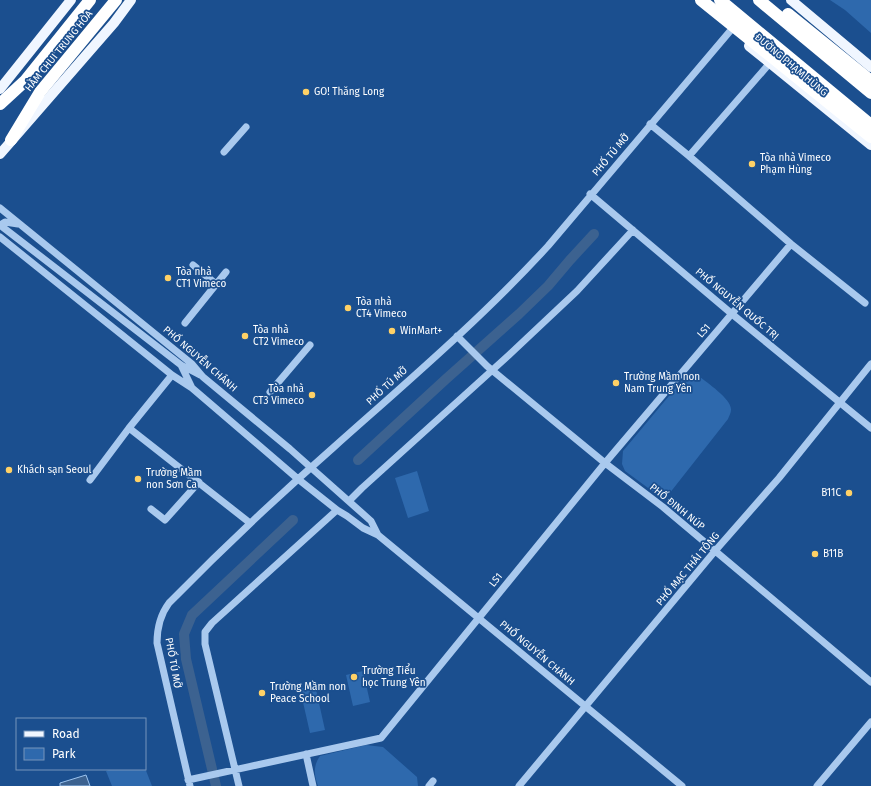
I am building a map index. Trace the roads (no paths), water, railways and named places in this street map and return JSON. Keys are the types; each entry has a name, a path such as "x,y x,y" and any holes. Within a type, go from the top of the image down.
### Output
{"highway":[{"name":"HẦM CHUI TRUNG HÒA","path":"0,104 25,81 90,0"},
{"name":"HẦM CHUI TRUNG HÒA","path":"11,140 40,92 116,0"},
{"path":"700,0 871,137"},
{"path":"720,0 871,125"},
{"path":"759,0 871,93"},
{"path":"772,0 869,75"}],"main road":[{"path":"0,89 71,0"},
{"path":"0,154 114,23 131,0"},
{"name":"ĐƯỜNG PHẠM HÙNG","path":"700,0 731,30 770,64 871,145"},
{"path":"791,0 869,75"}],"street":[{"name":"PHỐ TÚ MỠ","path":"189,783 159,655 157,636 160,619 169,603 250,522 457,336 522,274 548,246 590,194 731,30"},
{"path":"689,156 770,64"},
{"path":"650,124 792,244 865,303"},
{"path":"224,152 246,126"},
{"name":"PHỐ NGUYỄN QUỐC TRỊ","path":"590,194 732,314 871,428"},
{"name":"PHỐ NGUYỄN CHÁNH","path":"0,208 192,364 203,377 371,520 378,535"},
{"path":"20,224 5,222 0,225 181,365 203,377"},
{"path":"349,501 490,369 577,291 633,230"},
{"name":"PHỐ NGUYỄN CHÁNH","path":"0,236 172,375 192,388 298,479 337,510 363,528 378,535 682,786"},
{"name":"LS1","path":"189,783 202,777 381,738 605,463 792,244"},
{"path":"193,265 216,284"},
{"path":"185,323 226,272"},
{"name":"PHỐ ĐINH NÚP","path":"457,336 490,369 605,463 663,507 871,682"},
{"path":"270,392 310,344"},
{"name":"PHỐ MẠC THÁI TÔNG","path":"519,786 715,551 815,435 871,364"},
{"path":"181,365 192,388"},
{"path":"90,480 129,428 172,375"},
{"path":"129,428 250,522"},
{"path":"151,509 165,520 199,482"},
{"path":"239,786 205,644 205,632 212,623 337,510"},
{"path":"817,786 871,722"},
{"path":"306,754 313,786"}],"waterway":[{"path":"358,460 519,314 548,286 594,234"},
{"path":"216,786 186,659 184,634 192,615 293,520"}],"place":[{"name":"GO! Thăng Long","path":"306,92"},
{"name":"Tòa nhà Vimeco Phạm Hùng","path":"752,164"},
{"name":"Tòa nhà CT1 Vimeco","path":"168,278"},
{"name":"Tòa nhà CT4 Vimeco","path":"348,308"},
{"name":"WinMart+","path":"392,331"},
{"name":"Tòa nhà CT2 Vimeco","path":"245,336"},
{"name":"Trường Mầm non Nam Trung Yên","path":"616,383"},
{"name":"Tòa nhà CT3 Vimeco","path":"312,395"},
{"name":"Khách sạn Seoul","path":"9,470"},
{"name":"Trường Mầm non Sơn Ca","path":"138,479"},
{"name":"B11C","path":"849,493"},
{"name":"B11B","path":"815,554"},
{"name":"Trường Tiểu học Trung Yên","path":"354,677"},
{"name":"Trường Mầm non Peace School","path":"262,693"}]}
